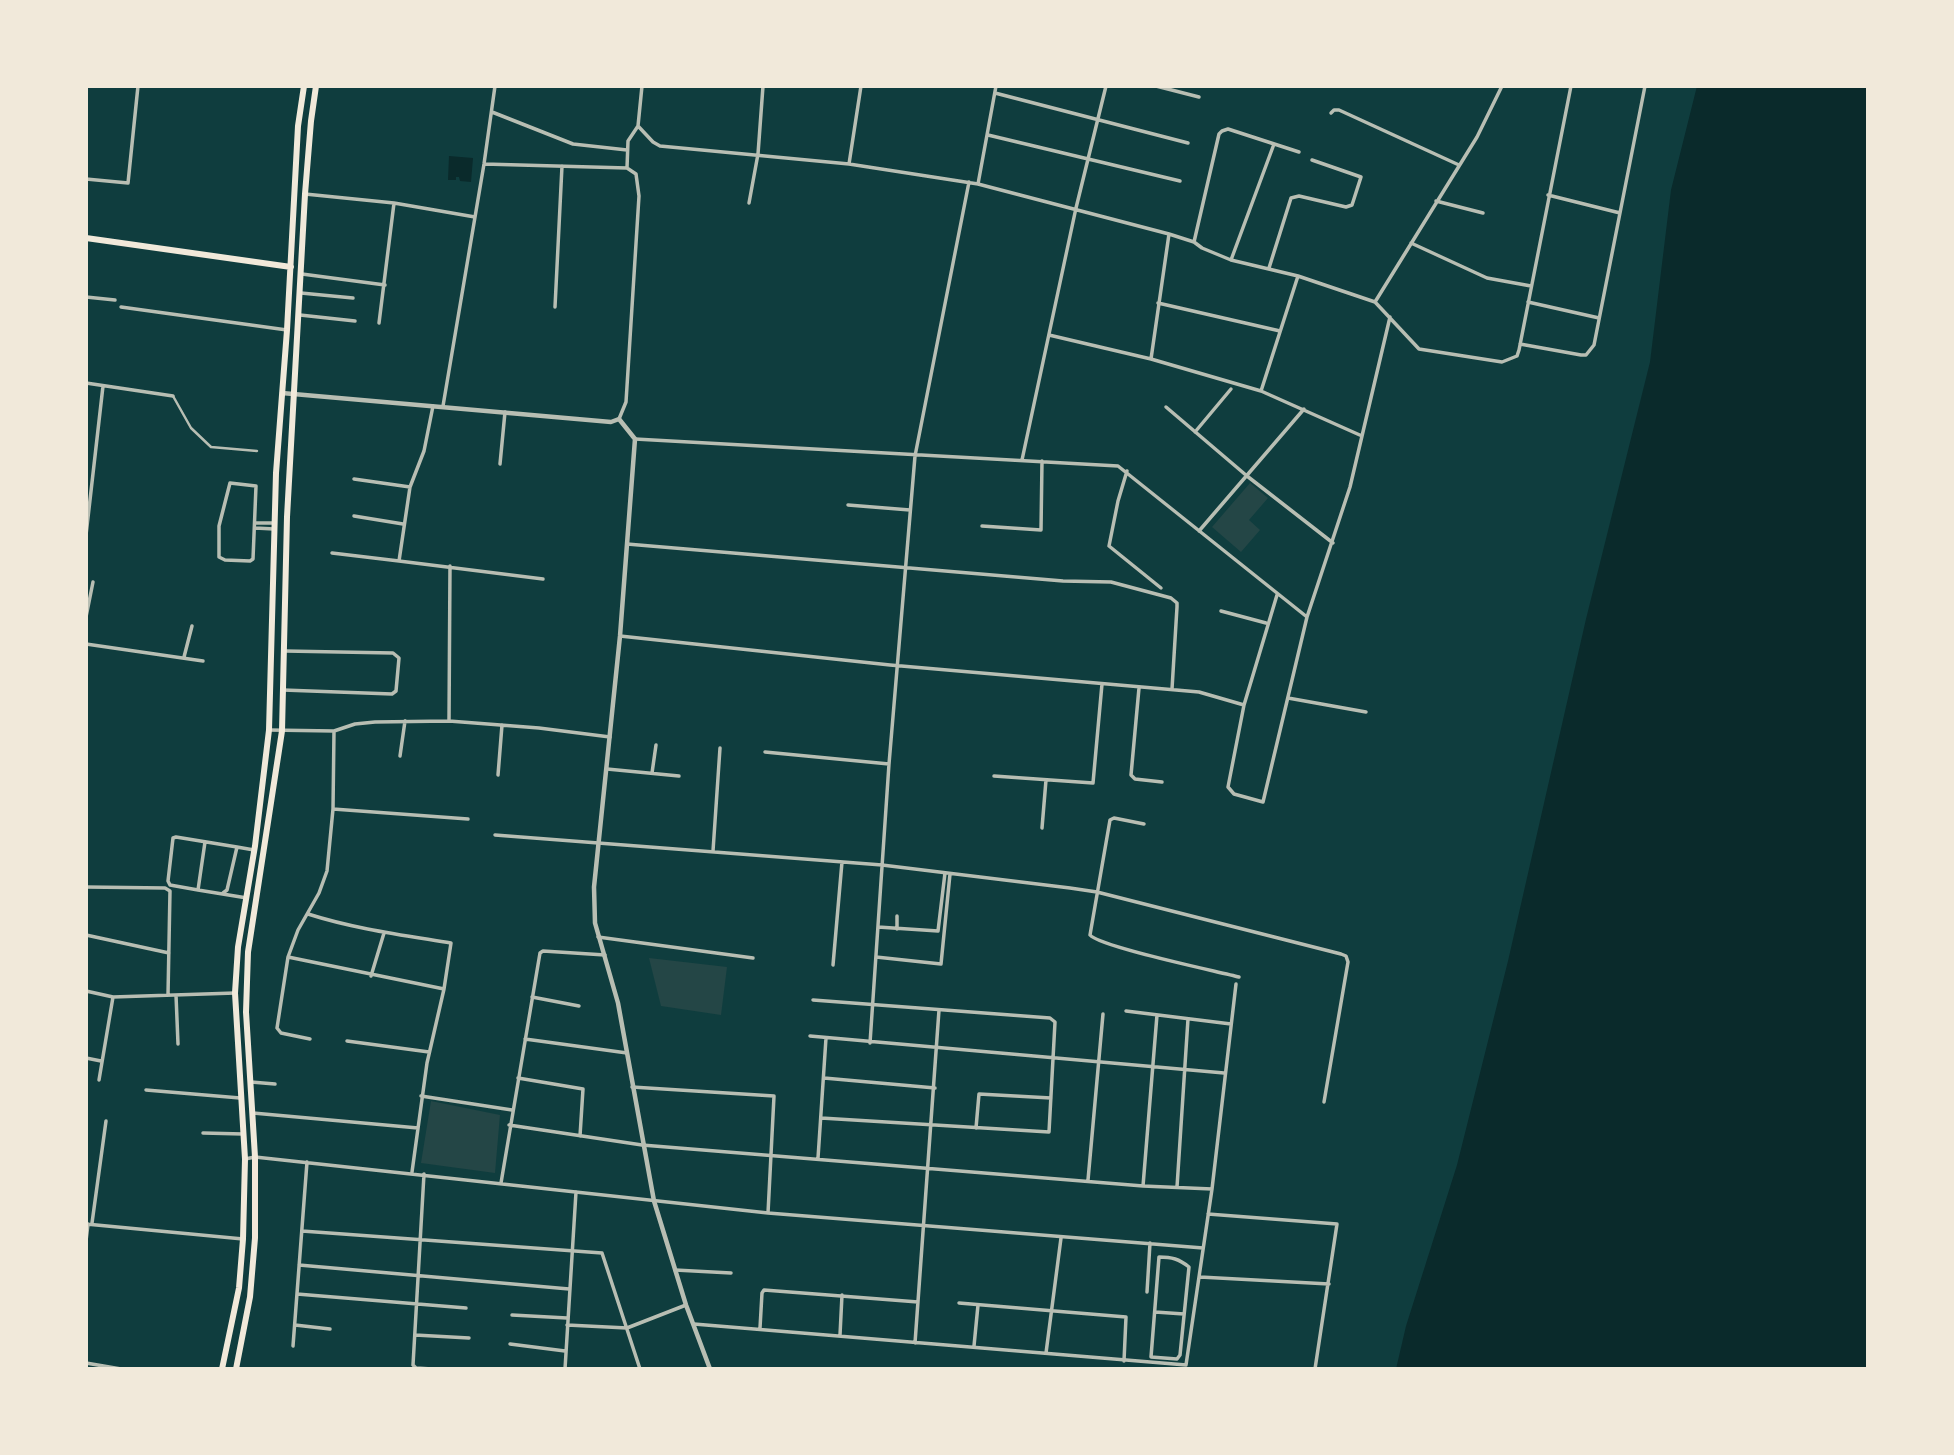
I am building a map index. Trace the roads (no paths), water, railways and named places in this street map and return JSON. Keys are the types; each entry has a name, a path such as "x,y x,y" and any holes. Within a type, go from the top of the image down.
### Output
{"main road":[{"path":"222,1369 239,1289 243,1239 245,1159 234,993 238,947 254,850 269,730 274,526 298,126 304,86"},
{"path":"236,1369 251,1289 255,1238 254,1157 246,1012 248,952 282,731 287,517 305,194 316,86"},
{"path":"292,216 304,218"},
{"path":"86,237 291,267"}],"street":[{"path":"86,179 128,183 138,86"},
{"path":"443,406 495,86"},
{"path":"627,168 628,141 638,127 642,86"},
{"path":"749,202 758,154 763,86"},
{"path":"849,164 861,86"},
{"path":"978,184 996,86"},
{"path":"1022,460 1076,208 1106,86"},
{"path":"1156,86 1199,97"},
{"path":"1375,302 1477,137 1502,86"},
{"path":"638,127 660,146 849,164 969,182 1076,208 1194,242 1231,260 1298,276 1375,302 1419,349 1502,362 1517,356 1571,86"},
{"path":"1520,344 1586,355 1594,345 1645,86"},
{"path":"995,93 1188,143"},
{"path":"1331,113 1339,110 1459,165"},
{"path":"492,112 573,144 628,150"},
{"path":"1194,242 1219,134 1228,129 1299,152"},
{"path":"988,135 1180,181"},
{"path":"1231,260 1274,144"},
{"path":"1269,268 1291,198 1299,195 1346,207 1352,205 1361,177 1312,160"},
{"path":"282,393 611,422 619,419 626,402 639,196 636,174 627,168 484,164"},
{"path":"555,306 562,166"},
{"path":"870,1043 889,764 915,456 969,182"},
{"path":"305,194 394,203 475,217"},
{"path":"1548,195 1620,213"},
{"path":"1436,201 1483,213"},
{"path":"379,323 394,203"},
{"path":"1151,359 1169,234"},
{"path":"1410,243 1487,278 1531,286"},
{"path":"302,274 385,285"},
{"path":"1261,391 1298,276"},
{"path":"301,293 353,298"},
{"path":"86,296 115,300"},
{"path":"1528,302 1599,318"},
{"path":"1158,303 1280,331"},
{"path":"121,307 287,330"},
{"path":"300,315 355,321"},
{"path":"1277,595 1244,705 1228,787 1234,794 1263,802 1307,617 1333,543 1390,317"},
{"path":"1049,335 1151,359 1261,391 1362,436"},
{"path":"86,383 173,396 191,428 211,447 257,451"},
{"path":"86,535 103,386"},
{"path":"1195,432 1230,389"},
{"path":"399,561 410,487 424,451 433,406"},
{"path":"1166,407 1247,476 1333,543"},
{"path":"1199,531 1304,409"},
{"path":"500,464 505,412"},
{"path":"619,419 635,439 620,636 594,887 595,923 618,1003 654,1200 686,1306 710,1369"},
{"path":"635,439 1118,466 1307,617"},
{"path":"982,526 1041,530 1042,461"},
{"path":"1127,471 1109,547 1161,588"},
{"path":"354,479 410,487"},
{"path":"230,483 257,486 255,526 253,559 244,562 221,559 219,526 230,483"},
{"path":"848,505 911,510"},
{"path":"354,516 403,524"},
{"path":"255,526 274,526"},
{"path":"627,544 1063,581 1111,582 1171,598 1177,603 1172,689"},
{"path":"331,553 543,579"},
{"path":"449,721 450,566"},
{"path":"86,617 93,582"},
{"path":"1221,611 1267,623"},
{"path":"184,658 192,626"},
{"path":"620,636 890,665 1172,689 1199,692 1244,705"},
{"path":"86,644 203,661"},
{"path":"282,690 392,694 396,691 399,658 393,653 283,651"},
{"path":"994,775 1093,783 1102,684"},
{"path":"1139,688 1131,775 1135,779 1162,782"},
{"path":"1289,698 1366,712"},
{"path":"400,756 405,721"},
{"path":"269,730 334,731 355,724 449,721 610,737"},
{"path":"498,775 502,725"},
{"path":"310,1039 277,1030 288,957 327,871 334,809 334,731"},
{"path":"652,774 656,746"},
{"path":"713,851 720,748"},
{"path":"765,752 889,764"},
{"path":"607,769 679,776"},
{"path":"1042,828 1046,780"},
{"path":"334,809 468,819"},
{"path":"1144,824 1111,819 1090,932 1094,939 1239,977"},
{"path":"495,835 882,865 1097,892 1342,954 1348,958 1324,1102"},
{"path":"247,898 170,885 172,840 176,837 254,850"},
{"path":"198,890 205,842"},
{"path":"223,893 227,890 237,847"},
{"path":"833,965 842,862"},
{"path":"878,927 938,931 945,873"},
{"path":"876,957 941,964 950,874"},
{"path":"86,887 165,888 170,891 167,995"},
{"path":"307,914 384,933 448,942 452,946 421,1096 412,1172"},
{"path":"897,916 897,929"},
{"path":"371,976 384,933"},
{"path":"86,935 169,953"},
{"path":"598,937 753,958"},
{"path":"501,1183 541,952 605,955"},
{"path":"288,957 444,989"},
{"path":"694,1324 1186,1365 1212,1189 1236,984"},
{"path":"86,991 113,997 234,993"},
{"path":"176,995 178,1044"},
{"path":"99,1080 113,997"},
{"path":"532,997 579,1006"},
{"path":"813,1000 1053,1019 1055,1022 1049,1132 821,1118"},
{"path":"915,1343 939,1010"},
{"path":"1126,1012 1231,1024"},
{"path":"1088,1180 1103,1014"},
{"path":"1143,1186 1157,1015"},
{"path":"1177,1187 1188,1019"},
{"path":"810,1037 1224,1073"},
{"path":"818,1158 826,1038"},
{"path":"524,1039 627,1053"},
{"path":"347,1041 429,1052"},
{"path":"86,1058 101,1061"},
{"path":"518,1078 583,1089 580,1136"},
{"path":"824,1078 935,1088"},
{"path":"249,1082 275,1084"},
{"path":"632,1087 774,1096 768,1213"},
{"path":"146,1090 240,1098"},
{"path":"976,1128 978,1095 1051,1098"},
{"path":"421,1096 512,1110"},
{"path":"251,1113 418,1128"},
{"path":"86,1241 106,1121"},
{"path":"509,1125 642,1145 1143,1186 1212,1189"},
{"path":"203,1133 243,1134"},
{"path":"245,1159 254,1157 307,1161 768,1213 1203,1248"},
{"path":"293,1346 307,1161"},
{"path":"424,1174 414,1367 432,1369"},
{"path":"565,1369 576,1192"},
{"path":"1208,1214 1336,1223 1329,1284 1314,1369"},
{"path":"89,1224 243,1239"},
{"path":"302,1231 602,1254 640,1369"},
{"path":"1046,1353 1061,1238"},
{"path":"1147,1292 1150,1243"},
{"path":"1159,1256 1181,1261 1189,1268 1188,1271 1180,1355 1177,1359 1154,1359 1151,1357 1159,1256"},
{"path":"299,1265 569,1289"},
{"path":"675,1270 731,1273"},
{"path":"1188,1271 1329,1284"},
{"path":"760,1329 763,1291 918,1302"},
{"path":"297,1294 466,1308"},
{"path":"840,1336 842,1295"},
{"path":"959,1303 1126,1317 1124,1361"},
{"path":"1186,1306 1196,1303"},
{"path":"974,1346 978,1305"},
{"path":"567,1325 627,1328 686,1306"},
{"path":"1155,1312 1185,1314"},
{"path":"512,1315 567,1318"},
{"path":"295,1325 330,1329"},
{"path":"415,1335 469,1338"},
{"path":"510,1344 565,1351"},
{"path":"86,1363 121,1369"}]}
